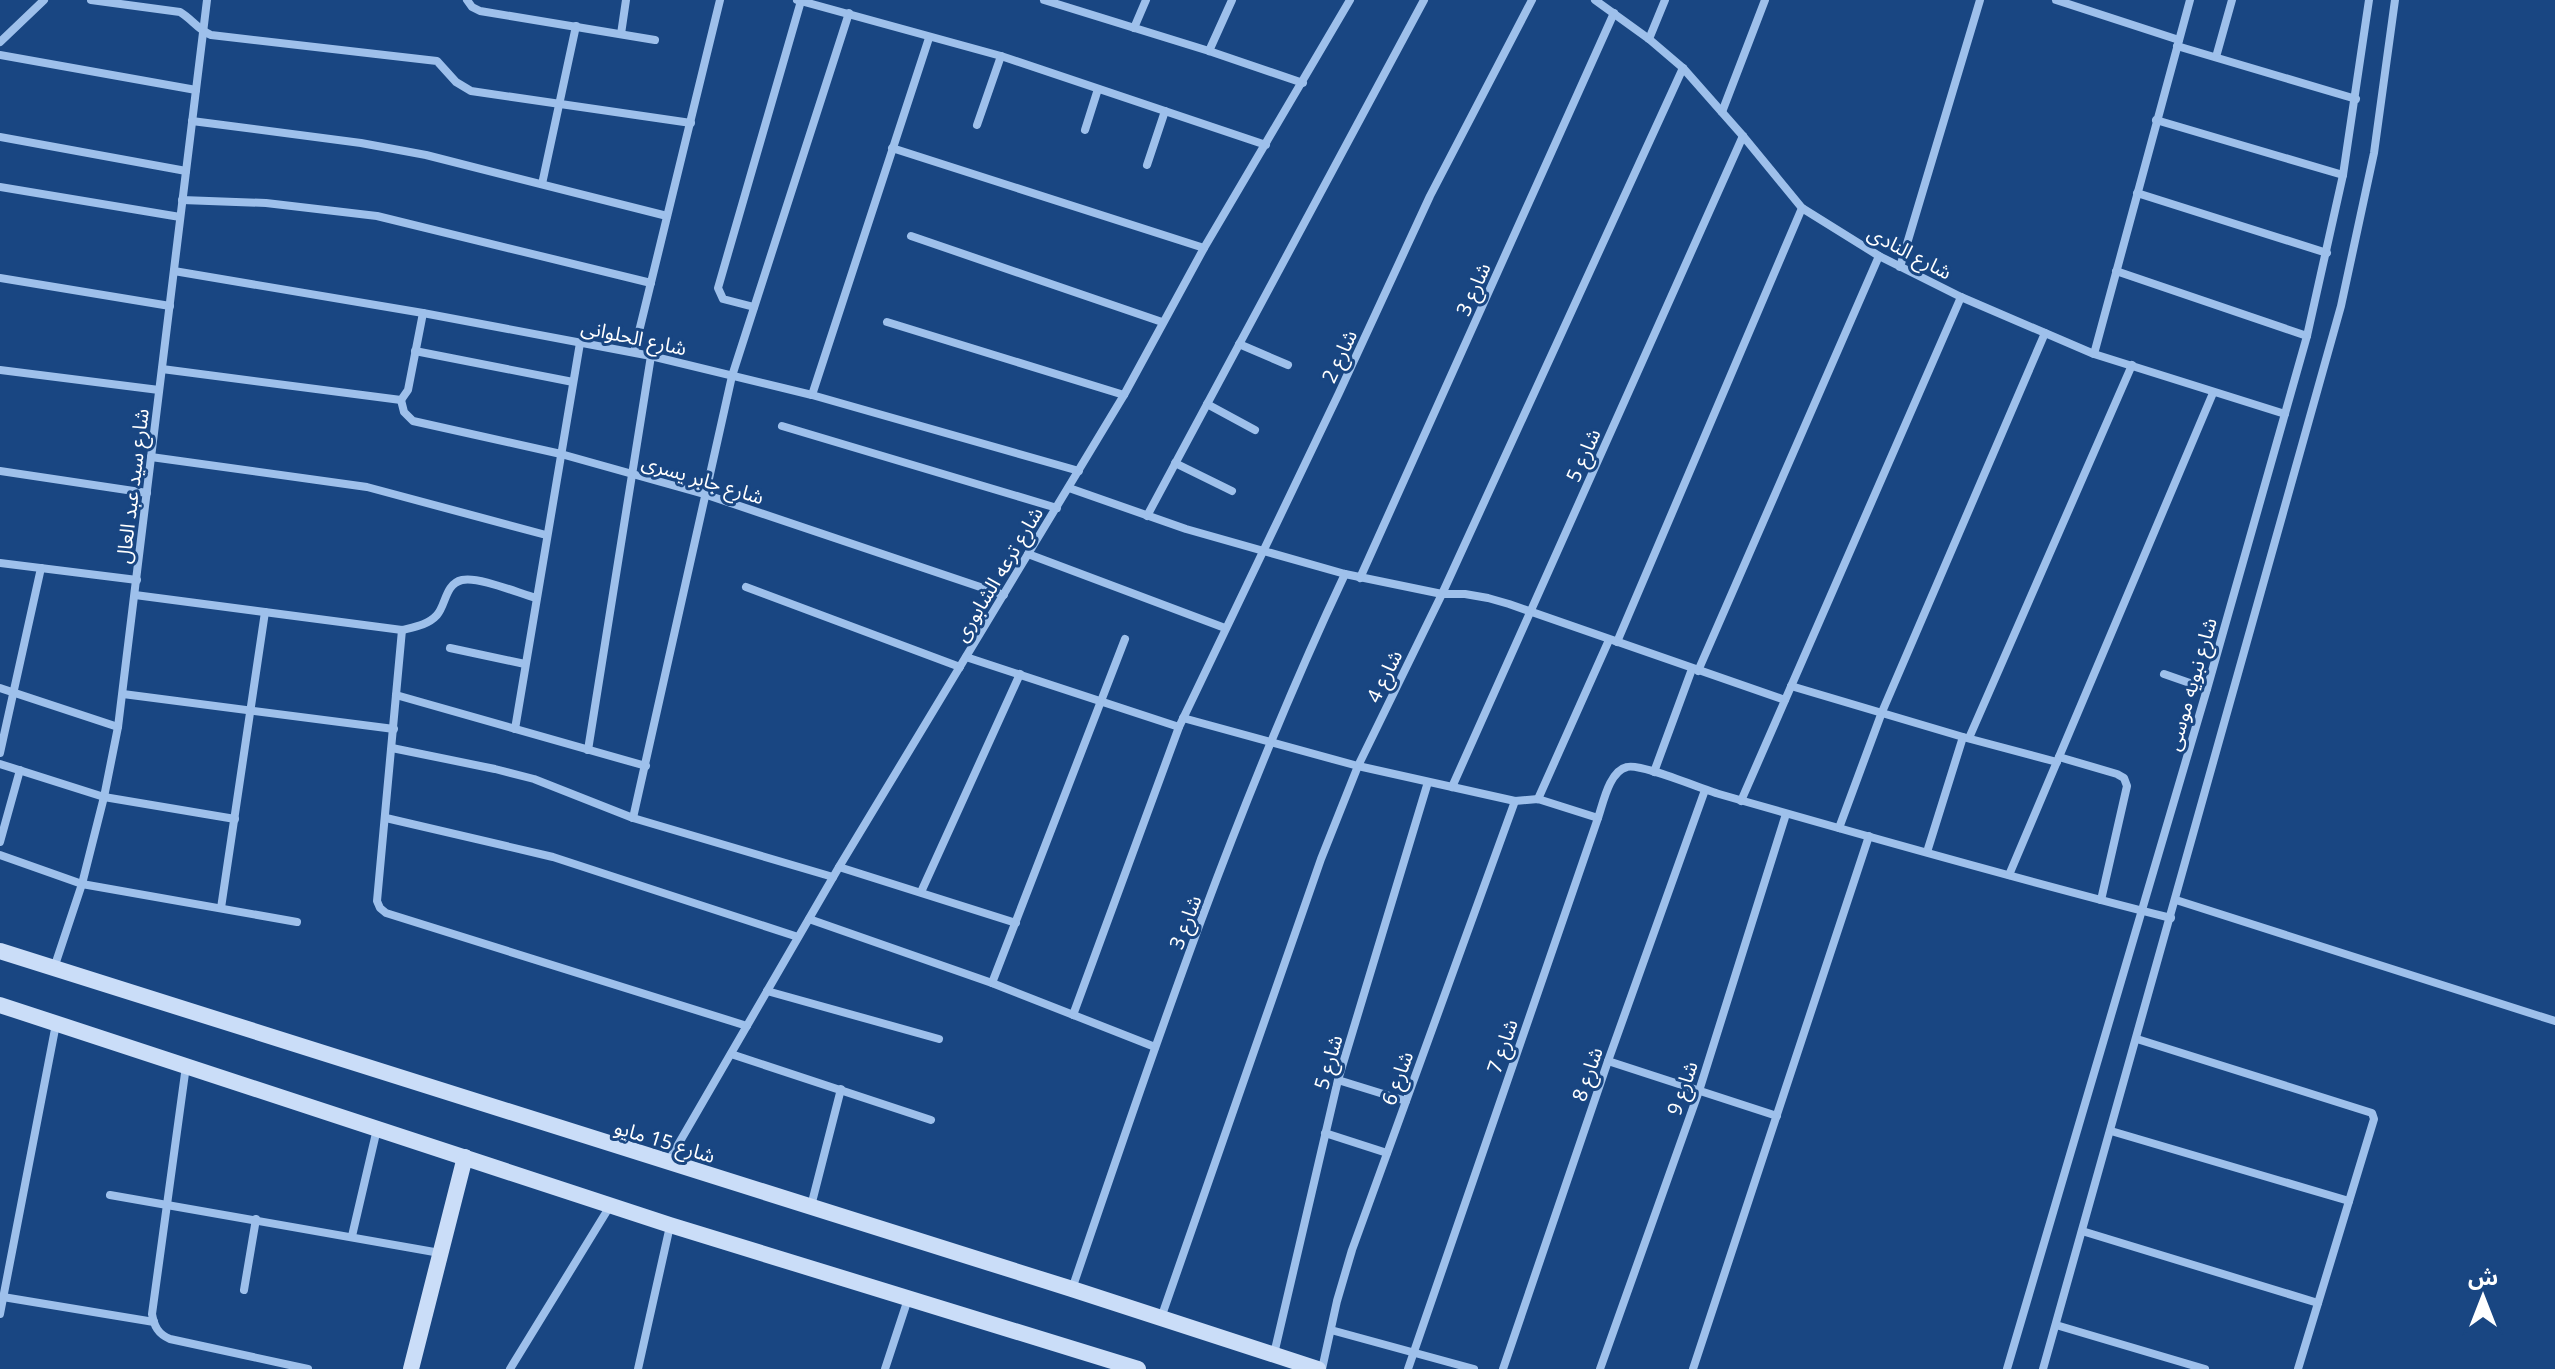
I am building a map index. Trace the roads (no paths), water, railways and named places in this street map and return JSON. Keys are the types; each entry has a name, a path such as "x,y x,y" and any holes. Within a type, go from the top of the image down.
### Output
{"main road":[{"name":"شارع 15 مايو","path":"0,951 1320,1369"},
{"path":"0,1005 670,1225 1127,1367"},
{"path":"411,1369 465,1157"}],"street":[{"path":"0,42 44,0"},
{"path":"91,0 180,12 211,35 437,61 456,82 471,91 691,123"},
{"name":"شارع سيد عبد العال","path":"53,969 82,884 118,727 207,0"},
{"path":"467,0 480,11 655,40"},
{"path":"621,34 626,0"},
{"path":"634,352 720,0"},
{"path":"754,307 723,299 718,288 799,0 1001,56 1266,145"},
{"path":"1134,28 1146,0"},
{"path":"1209,51 1232,0"},
{"name":"شارع ترعه الشابورى","path":"668,1163 833,877 1124,395 1204,248 1350,0"},
{"path":"1147,516 1424,0"},
{"name":"شارع 2","path":"1073,1015 1181,723 1430,196 1532,0"},
{"name":"شارع النادى","path":"1595,0 1683,68 1802,208 1879,256 1961,297 2094,354 2285,414"},
{"path":"1649,39 1665,0"},
{"path":"1722,112 1765,0"},
{"path":"1900,267 1980,0"},
{"path":"2056,0 2216,57 2356,99"},
{"path":"2094,354 2190,0"},
{"path":"2216,57 2232,0"},
{"name":"شارع نبويه موسى","path":"2007,1369 2207,689 2307,336 2343,175 2369,0"},
{"path":"2043,1369 2345,292 2374,153 2395,0"},
{"path":"1048,1 1303,83"},
{"path":"633,818 732,376 849,13"},
{"name":"شارع 3","path":"1360,578 1614,13"},
{"path":"542,184 576,26"},
{"path":"812,395 929,38"},
{"path":"0,55 196,90"},
{"path":"977,125 1001,56"},
{"name":"شارع 4","path":"1161,1318 1321,859 1358,766 1442,594 1683,68"},
{"path":"1085,130 1098,89"},
{"path":"1147,165 1165,111"},
{"path":"2156,120 2343,175"},
{"path":"192,121 361,143 426,155 667,216"},
{"name":"شارع 5","path":"1452,787 1743,136"},
{"path":"0,137 186,171"},
{"path":"892,148 1204,248"},
{"path":"0,187 180,217"},
{"path":"2137,193 2327,253"},
{"path":"182,200 266,203 377,216 651,283"},
{"path":"1538,799 1613,641 1802,208"},
{"path":"911,236 1162,322"},
{"path":"1879,256 1695,670 1654,772 1786,814 2171,918"},
{"name":"شارع الحلوانى","path":"174,271 634,352 812,395 1079,471"},
{"path":"2116,271 2307,336"},
{"path":"0,278 170,306"},
{"path":"1741,801 1961,297"},
{"path":"162,369 401,400 408,390 423,313"},
{"path":"887,322 1124,395"},
{"path":"1839,828 1882,712 2045,333"},
{"path":"515,729 580,343"},
{"path":"1239,344 1288,365"},
{"path":"415,351 573,382"},
{"path":"588,750 651,356"},
{"path":"1927,852 1966,738 2132,365"},
{"path":"0,370 159,390"},
{"path":"2009,875 2213,393"},
{"name":"شارع جابر يسرى","path":"401,400 404,412 413,421 561,454 704,494 1004,595"},
{"path":"1207,404 1255,430"},
{"path":"782,426 1057,508"},
{"path":"151,457 367,487 546,535"},
{"path":"1175,463 1232,491"},
{"path":"0,471 147,493"},
{"path":"1069,488 1262,552 1360,578 1442,594 1488,598 1785,700"},
{"path":"1028,554 1225,628"},
{"path":"0,563 137,580"},
{"path":"0,753 41,568"},
{"name":"شارع 3","path":"1072,1289 1155,1047 1271,742 1345,574"},
{"path":"135,595 402,630 425,623 438,614 450,588 460,580 476,580 536,598"},
{"path":"746,587 960,667"},
{"path":"221,908 265,612"},
{"path":"402,630 377,901 380,908 386,913 747,1026"},
{"path":"992,983 1125,639"},
{"path":"450,648 525,664"},
{"path":"966,657 1101,701 1181,723 1515,801 1538,799 1598,818"},
{"path":"921,892 1020,674"},
{"path":"2164,674 2207,689"},
{"path":"1791,686 1966,738 2124,778 2127,786 2101,900"},
{"path":"0,688 118,727"},
{"path":"123,694 394,729"},
{"path":"396,695 646,766"},
{"path":"392,748 534,779 633,818 833,877"},
{"path":"0,764 104,797 235,819"},
{"name":"شارع 7","path":"1408,1369 1598,818 1617,772 1627,766 1654,772"},
{"path":"0,842 20,770"},
{"name":"شارع 5","path":"1274,1355 1338,1080 1428,782"},
{"name":"شارع 8","path":"1503,1369 1705,790"},
{"name":"شارع 6","path":"1320,1369 1352,1250 1515,801"},
{"name":"شارع 9","path":"1600,1369 1699,1091 1786,814"},
{"path":"386,818 553,857 798,937"},
{"path":"1693,1369 1869,836"},
{"path":"0,855 82,884 297,922"},
{"path":"839,867 1016,923"},
{"path":"2176,900 2555,1021"},
{"path":"809,919 992,983 1155,1047"},
{"path":"767,991 939,1039"},
{"path":"0,1314 56,1023"},
{"path":"2137,1039 2368,1110 2374,1119 2298,1369"},
{"path":"731,1054 931,1120"},
{"path":"1608,1061 1777,1116"},
{"path":"186,1066 153,1318 162,1336 170,1339 308,1369"},
{"path":"1338,1080 1406,1101"},
{"path":"811,1206 841,1089"},
{"path":"352,1236 377,1129"},
{"path":"2111,1131 2349,1201"},
{"path":"1325,1133 1387,1153"},
{"path":"110,1195 440,1253"},
{"path":"510,1369 611,1206"},
{"path":"244,1290 256,1219"},
{"path":"639,1369 670,1225"},
{"path":"2082,1231 2318,1303"},
{"path":"3,1297 153,1318"},
{"path":"885,1369 908,1298"},
{"path":"2056,1325 2205,1369"},
{"path":"1331,1330 1474,1369"}]}
